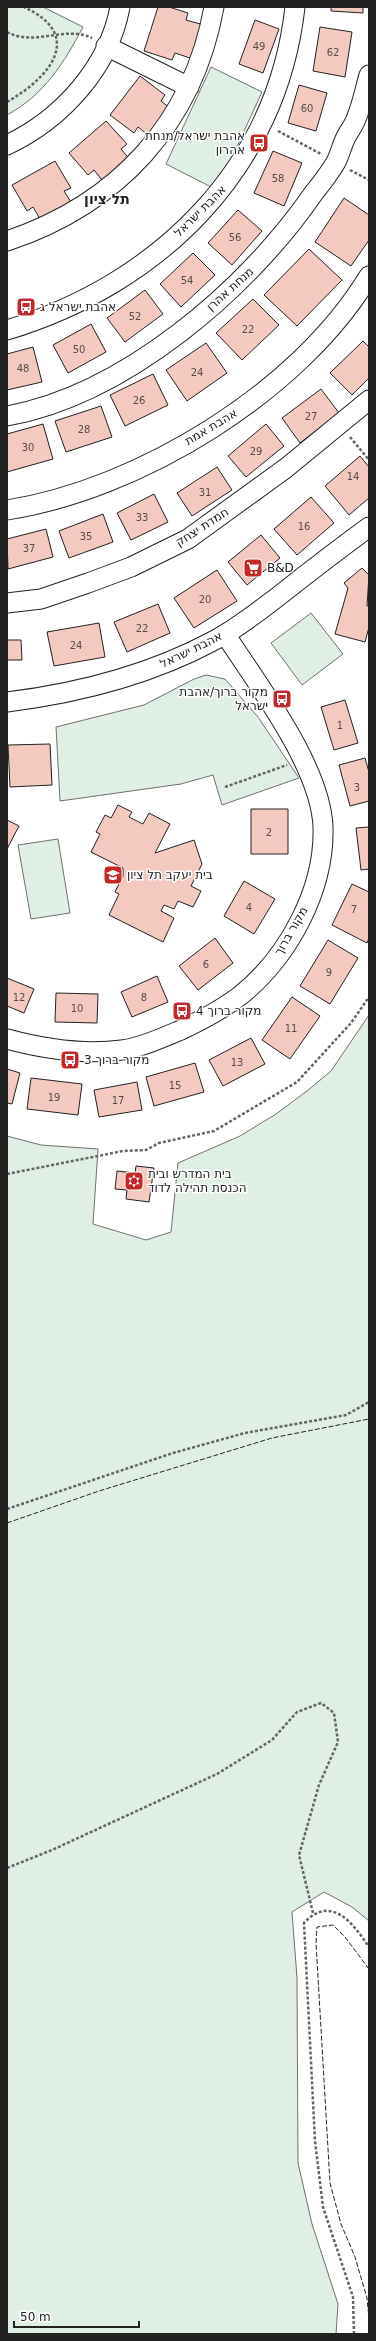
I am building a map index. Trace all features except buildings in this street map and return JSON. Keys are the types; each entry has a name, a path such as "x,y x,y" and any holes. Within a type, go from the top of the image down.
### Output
{"street":[{"path":"7,145 20,139 65,106 86,81 106,46 118,19 120,7"},
{"path":"7,241 57,222 118,180 149,150 161,134 189,87 211,25 214,7"},
{"name":"אהבת ישראל","path":"7,330 80,300 125,277 160,249 210,204 230,179 247,154 262,123 279,82 287,56 295,7"},
{"path":"106,46 189,87"},
{"name":"מנחת אהרן","path":"7,416 25,412 84,389 123,371 170,340 245,277 276,244 336,162 346,137 357,119 369,75"},
{"name":"אהבת אמת","path":"7,510 42,505 120,476 225,420 265,392 299,362 336,323 369,276"},
{"name":"חמדת יצחק","path":"7,603 41,599 88,583 131,567 188,539 286,468 369,400"},
{"name":"אהבת ישראל","path":"7,702 58,695 137,675 175,659 225,634 251,617 369,527"},
{"name":"מקור ברוך","path":"7,1039 35,1046 75,1051 122,1050 158,1040 207,1017 246,990 264,972 284,947 302,916 315,884 321,853 323,827 312,779 302,759 225,634"}],"path":[{"path":"7,102 44,73 54,61 58,46 56,35 47,21 24,7"},
{"path":"7,32 36,38 69,33 86,36 106,46"},
{"path":"262,123 369,180"},
{"path":"340,425 369,460"},
{"path":"225,787 302,759"},
{"path":"7,1174 123,1151 146,1150 159,1143 214,1131 297,1082 351,1023 369,997"},
{"path":"7,1509 173,1453 245,1433 346,1415 369,1402"},
{"path":"7,1868 52,1850 216,1774 272,1740 297,1712 321,1703 334,1713 338,1742 319,1785 299,1855 313,1913"},
{"path":"354,2334 353,2297 323,2207 314,2140 304,1923 313,1913 327,1909 344,1916 369,1947"}],"green space":[{"path":"7,7 43,7 83,27 52,77 32,98 7,115"},
{"path":"211,67 262,92 217,190 166,164"},
{"path":"311,613 343,654 302,685 271,643"},
{"path":"206,675 225,679 258,717 299,778 222,805 213,775 181,784 60,801 56,727 144,705 194,679"},
{"path":"58,839 70,913 31,919 18,845"},
{"path":"369,1015 369,1921 352,1907 324,1892 292,1912 297,1978 298,2163 312,2224 338,2304 336,2334 7,2334 7,1136 41,1145 98,1149 93,1224 146,1240 171,1232 178,1163 240,1136 276,1114 307,1091 331,1071"}],"fence":[{"path":"7,1523 99,1491 272,1438 369,1419"},
{"path":"369,1969 345,1937 333,1925 317,1927 316,1943 330,2183 341,2224 355,2257 367,2298 369,2319"}],"place":[{"name":"אהבת ישראל/מנחת אהרון","path":"259,143"},
{"name":"אהבת ישראל ג","path":"26,307"},
{"name":"B&D","path":"253,568"},
{"name":"מקור ברוך/אהבת ישראל","path":"282,699"},
{"name":"בית יעקב תל ציון","path":"113,875"},
{"name":"מקור ברוך 4","path":"182,1011"},
{"name":"מקור ברוך 3","path":"70,1060"},
{"name":"בית המדרש ובית הכנסת תהילה לדוד","path":"134,1181"}],"district":[{"name":"תל ציון","path":"107,199"}]}
